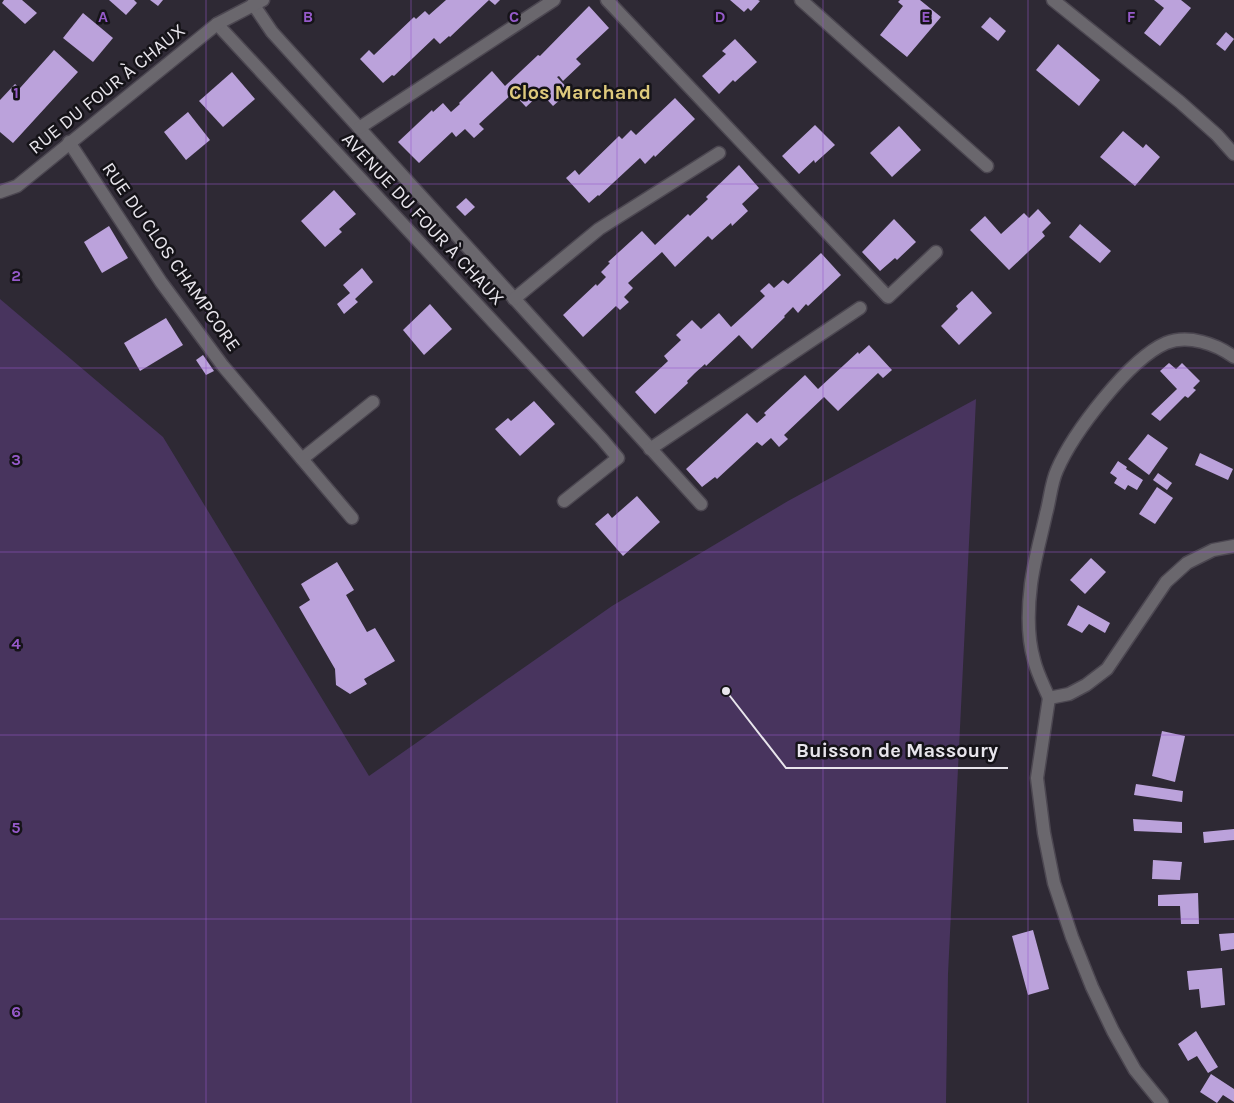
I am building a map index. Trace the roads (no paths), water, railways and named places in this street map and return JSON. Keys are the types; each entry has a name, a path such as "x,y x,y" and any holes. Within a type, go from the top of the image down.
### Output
{"street":[{"path":"359,128 554,0"},
{"path":"607,0 888,297 936,252"},
{"path":"801,0 987,166"},
{"path":"1053,0 1180,102 1234,154"},
{"path":"258,2 272,32 700,504"},
{"name":"RUE DU FOUR À CHAUX","path":"0,192 17,186 217,24 258,2"},
{"name":"AVENUE DU FOUR À CHAUX","path":"217,24 618,458 564,502"},
{"name":"RUE DU CLOS CHAMPCORE","path":"69,142 161,282 223,366 352,518"},
{"path":"514,299 599,229 720,153"},
{"path":"650,448 860,308"},
{"path":"1162,1103 1135,1070 1113,1031 1072,937 1054,884 1044,833 1037,778 1049,698 1033,659 1029,624 1031,584 1056,471 1077,433 1103,399 1131,369 1167,343 1188,340 1208,343 1234,357"},
{"path":"302,459 373,402"},
{"path":"1049,698 1068,694 1086,685 1107,669 1166,582 1187,563 1213,550 1234,546"}],"place":[{"name":"Buisson de Massoury","path":"726,691"}],"district":[{"name":"Clos Marchand","path":"580,92"}]}
